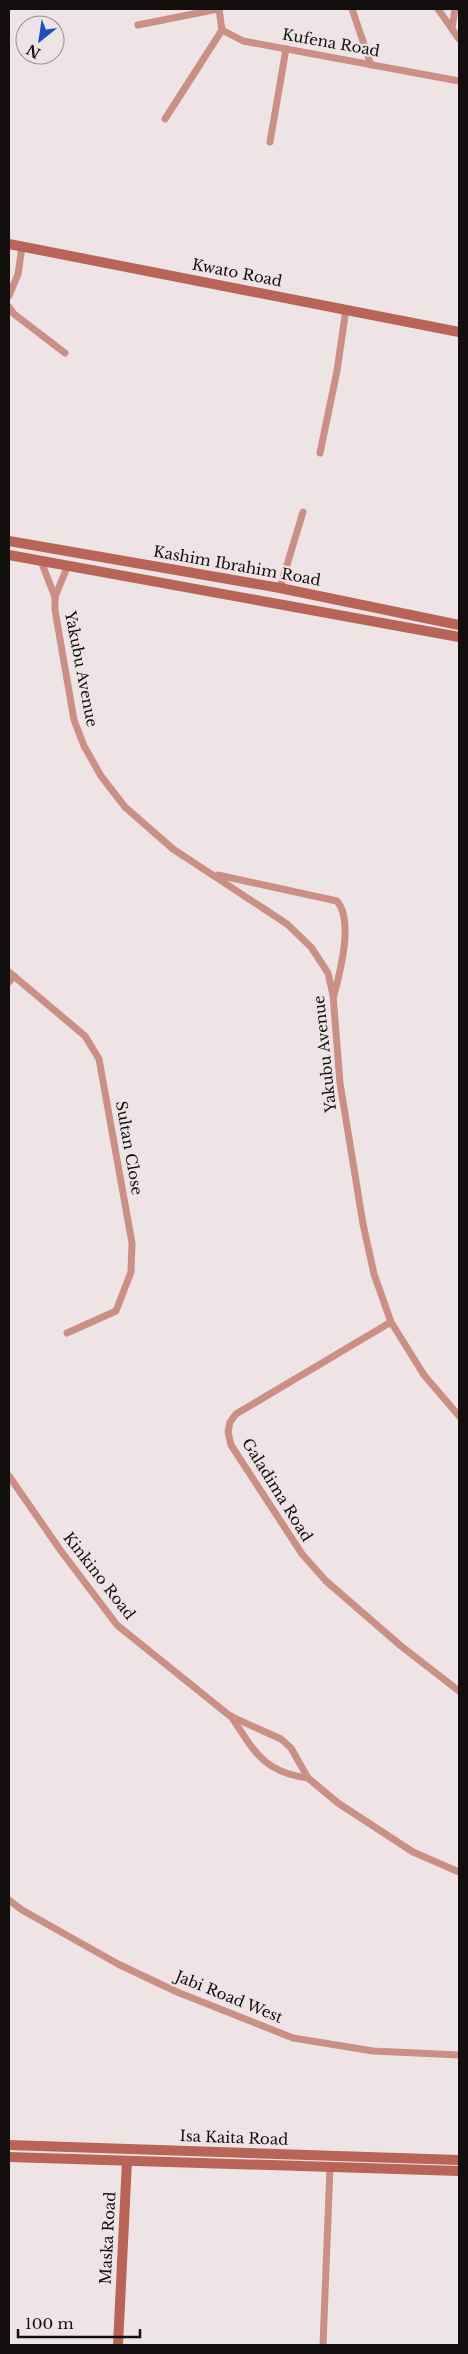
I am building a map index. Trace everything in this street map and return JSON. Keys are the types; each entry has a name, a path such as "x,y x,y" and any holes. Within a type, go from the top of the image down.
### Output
{"street":[{"path":"138,25 219,9 222,30 165,119"},
{"path":"352,9 371,65"},
{"path":"438,9 459,39"},
{"path":"452,28 455,9"},
{"name":"Kufena Road","path":"222,30 229,36 243,41 459,80"},
{"path":"270,142 286,49"},
{"name":"Kwato Road","path":"9,244 459,332"},
{"path":"9,296 18,274 22,247"},
{"path":"9,307 14,314 65,353"},
{"path":"320,453 337,371 346,309"},
{"path":"280,588 303,512"},
{"name":"Kashim Ibrahim Road","path":"9,541 280,588 459,625"},
{"name":"Kashim Ibrahim Road","path":"9,555 459,636"},
{"name":"Yakubu Avenue","path":"42,561 56,597"},
{"name":"Yakubu Avenue","path":"68,565 56,597 55,610 74,720 93,761 125,807 172,850 214,874 288,924 311,947 328,973 334,995 340,1083 363,1224 374,1274 391,1322 424,1375 459,1416"},
{"path":"220,592 223,578"},
{"path":"214,874 338,901 343,908 345,924 341,967 334,995"},
{"name":"Sultan Close","path":"10,977 85,1036 99,1059 132,1242 130,1272 116,1311 67,1333"},
{"name":"Galadima Road","path":"391,1322 236,1414 230,1422 228,1432 238,1456 302,1554 326,1581 401,1646 459,1691"},
{"name":"Kinkino Road","path":"9,1476 61,1551 117,1625 230,1716 281,1739 291,1748 308,1778 338,1803 413,1852 459,1872"},
{"name":"Kinkino Road","path":"230,1716 255,1752 270,1766 292,1776 308,1778"},
{"name":"Jabi Road West","path":"9,1900 22,1910 126,1968 186,1996 293,2038 373,2051 459,2055"},
{"name":"Isa Kaita Road","path":"9,2145 459,2160"},
{"name":"Isa Kaita Road","path":"9,2157 459,2171"},
{"path":"434,2160 435,2170"},
{"name":"Maska Road","path":"118,2345 126,2161"},
{"path":"324,2345 330,2168"}]}
